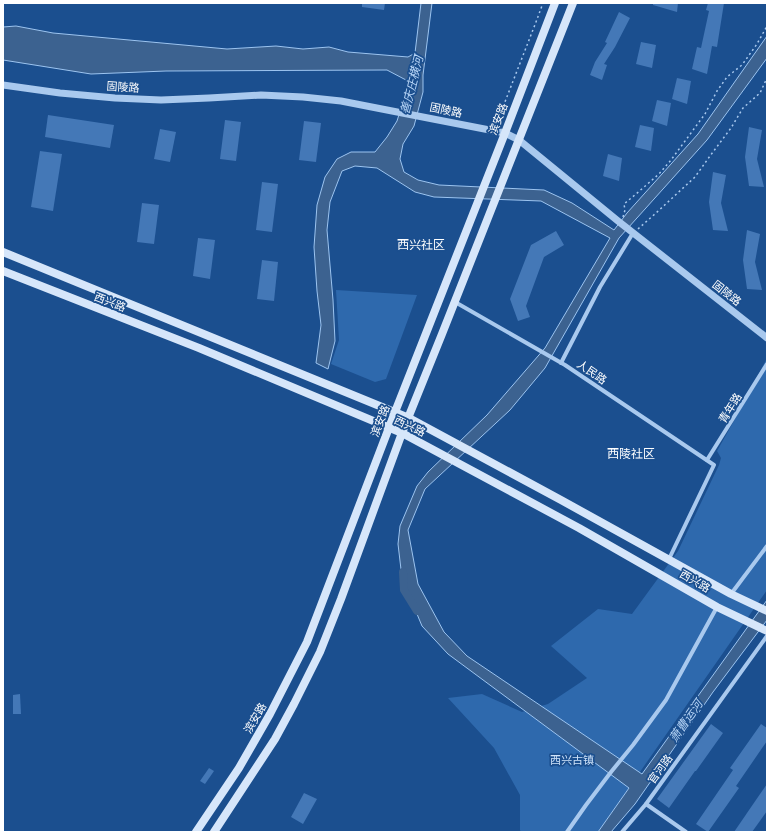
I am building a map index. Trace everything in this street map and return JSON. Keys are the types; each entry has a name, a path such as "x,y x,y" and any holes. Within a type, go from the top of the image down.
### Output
{"main road":[{"name":"滨安路","path":"196,832 239,768 270,714 307,642 555,3"},
{"path":"214,832 275,739 320,652 402,433 573,3"},
{"name":"西兴路","path":"3,252 409,418 731,594 767,611"},
{"name":"西兴路","path":"3,271 199,348 402,433 579,528 717,606 767,632"}],"street":[{"name":"固陵路","path":"3,85 115,98 161,100 261,95 303,97 341,101 505,134 519,140 633,233 766,336"},
{"path":"561,363 600,287 633,233"},
{"name":"人民路","path":"455,302 561,363 714,465 669,559"},
{"name":"青年路","path":"707,460 767,364"},
{"path":"731,594 767,546"},
{"path":"567,832 666,700 717,606"},
{"name":"官河路","path":"622,832 646,804 767,632"},
{"path":"646,804 686,832"}],"path":[{"path":"494,131 543,3"},
{"path":"618,221 623,218 625,210 624,204 659,174 671,160 705,114 717,91 727,77 742,65 758,44 767,26"},
{"path":"633,233 695,177 731,128 743,108 760,93 767,78"}],"green space":[{"path":"336,290 417,295 386,379 375,382 331,364 339,340"},
{"name":"西兴古镇","path":"767,358 767,590 598,832 521,832 520,795 494,748 448,698 482,694 522,712 548,704 587,678 551,646 598,609 632,614 678,551 719,465 721,458 717,451"}],"water":[{"path":"421,3 432,3 423,75 423,92 414,126 403,144 400,159 404,172 418,180 439,185 544,190 572,203 614,230 627,213 698,134 767,36 767,58 707,140 619,238 545,368 510,410 425,489 408,530 418,584 444,632 467,656 642,774 767,600 767,620 713,692 635,804 611,832 598,832 629,788 448,654 422,626 402,578 398,544 400,526 417,486 428,472 487,415 545,348 610,238 541,201 434,197 415,192 377,168 355,166 342,171 330,202 327,230 335,341 328,369 316,363 321,325 314,247 317,205 325,177 337,159 351,152 375,152 387,137 397,121 408,86 406,80 387,70 166,71 91,74 3,60 3,27 16,26 53,33 227,49 276,46 303,49 329,47 348,52 408,57 415,53"}],"building":[{"path":"362,3 385,3 384,10 362,7"},
{"path":"653,3 678,3 677,12 653,5"},
{"path":"708,3 724,3 717,47 712,46 707,74 692,69 697,47 701,48 709,11 706,10"},
{"path":"619,12 630,18 615,47 604,64 607,65 602,80 590,75 595,62 607,43 605,42"},
{"path":"641,42 656,45 652,68 636,64"},
{"path":"677,78 691,81 687,104 672,99"},
{"path":"657,100 671,103 667,126 652,121"},
{"path":"48,115 114,125 110,148 45,137"},
{"path":"225,120 241,122 236,161 220,159"},
{"path":"304,121 321,123 316,162 299,160"},
{"path":"640,125 654,128 651,151 635,147"},
{"path":"749,127 762,130 757,159 764,187 749,186 745,157"},
{"path":"160,129 176,132 170,162 154,159"},
{"path":"40,151 62,154 53,211 31,207"},
{"path":"608,154 622,158 619,181 603,176"},
{"path":"713,172 726,175 721,203 728,231 713,230 709,202"},
{"path":"262,182 278,184 272,232 256,230"},
{"path":"142,203 159,205 154,244 137,242"},
{"path":"747,230 760,234 755,262 762,290 747,289 743,260"},
{"path":"556,231 564,245 544,257 526,306 530,317 518,321 510,299 531,245"},
{"path":"198,238 215,240 210,279 193,276"},
{"path":"262,260 278,262 274,301 257,299"},
{"path":"20,694 21,714 13,714 13,695"},
{"path":"711,724 723,733 669,808 657,799"},
{"path":"761,724 767,728 767,741 736,786 739,788 708,832 696,824 733,770 730,768"},
{"path":"209,768 214,771 205,784 200,781"},
{"path":"767,784 767,811 752,832 734,832"},
{"path":"304,793 317,799 303,824 291,817"}],"waterway":[{"path":"403,572 404,590 417,611"}],"district":[{"name":"西兴社区","path":"421,245"},
{"name":"西陵社区","path":"631,454"}],"water label":[{"name":"善庆庄横河","path":"412,85"},
{"name":"萧曹运河","path":"686,721"}]}
